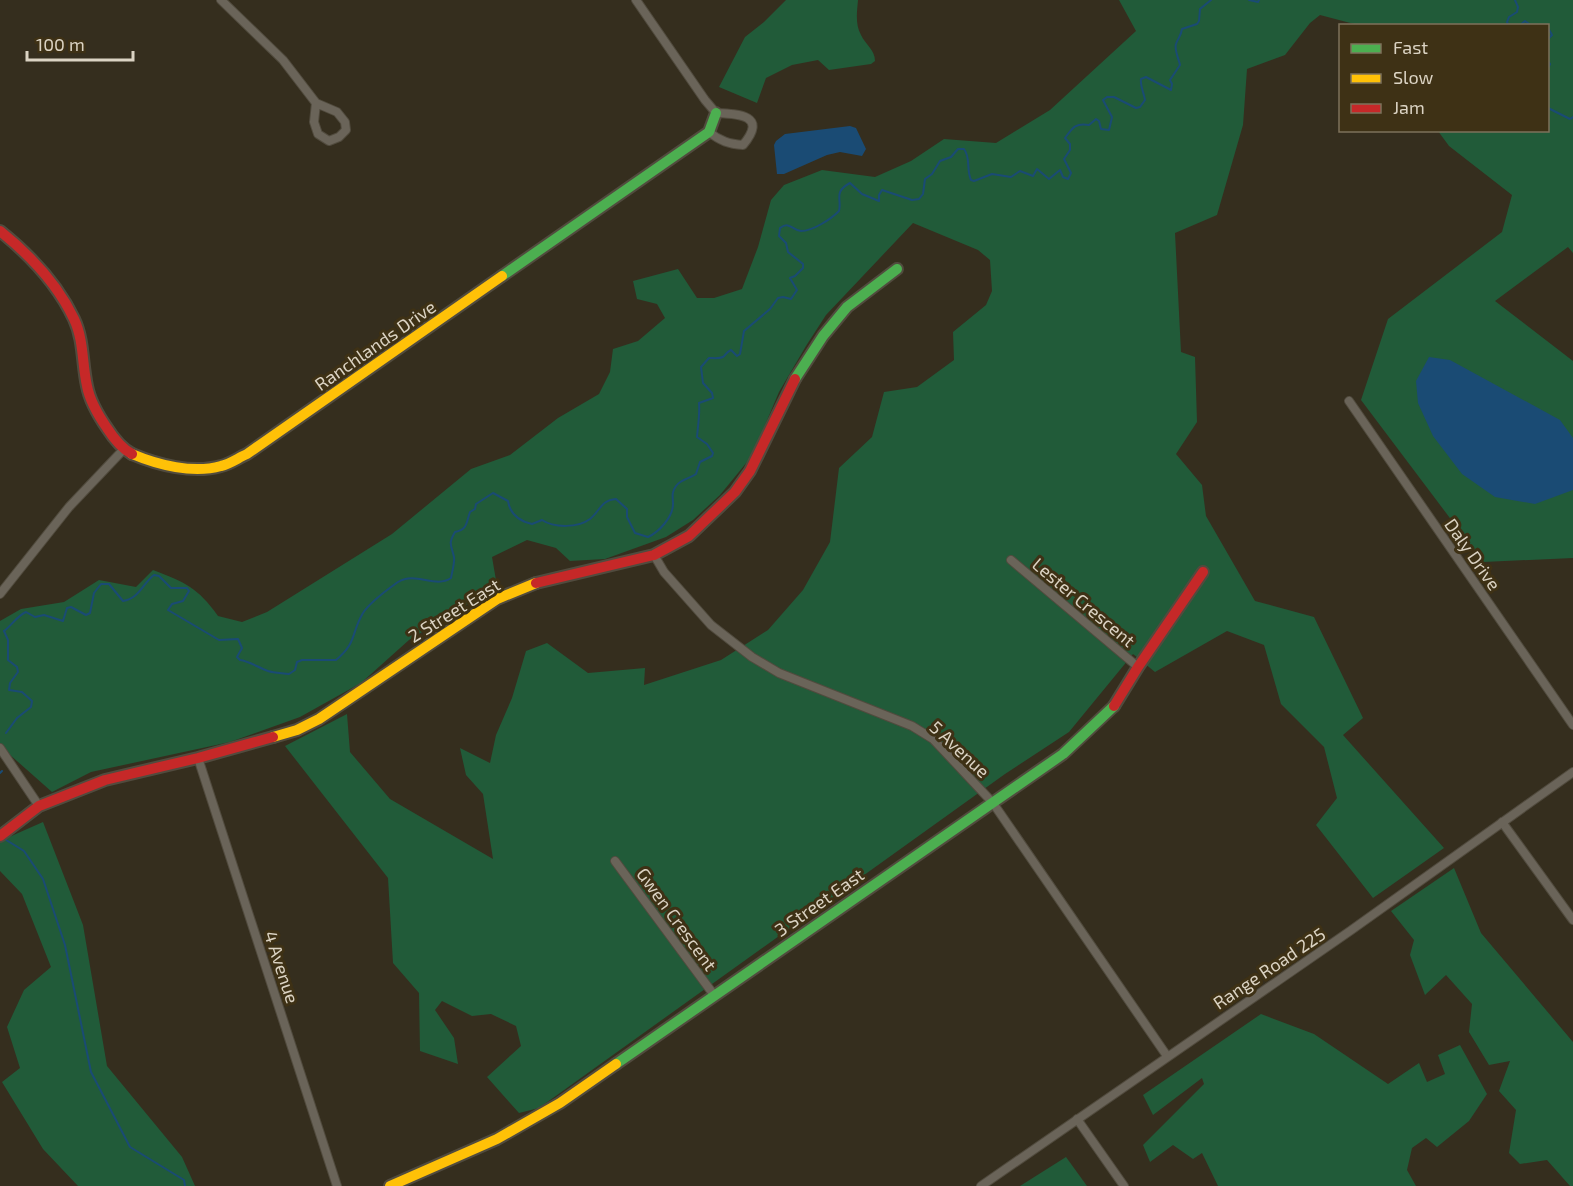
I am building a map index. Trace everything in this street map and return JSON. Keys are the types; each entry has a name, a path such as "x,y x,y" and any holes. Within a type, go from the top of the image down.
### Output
{"street":[{"path":"221,0 283,60 316,103 337,112 345,122 346,130 339,137 329,141 318,135 314,122 316,103"},
{"path":"636,0 716,113 742,114 752,122 752,135 743,145 729,144 717,139 709,132 716,113"},
{"name":"Ranchlands Drive","path":"124,449 158,463 185,469 219,467 247,454 709,132"},
{"path":"0,231 22,247 47,273 65,301 76,322 90,396 98,414 124,449 69,507 0,594"},
{"name":"2 Street East","path":"0,836 39,806 105,780 282,735 319,719 497,599 530,584 654,555 689,536 735,492 750,471 796,377 823,336 847,307 897,269"},
{"name":"Daly Drive","path":"1349,401 1573,725"},
{"name":"5 Avenue","path":"654,555 663,572 711,625 752,657 789,677 912,726 933,739 993,803 1167,1056"},
{"name":"Lester Crescent","path":"1011,560 1138,667"},
{"name":"3 Street East","path":"390,1186 487,1143 560,1103 1063,754 1114,706 1203,572"},
{"path":"0,748 39,806"},
{"name":"4 Avenue","path":"198,758 337,1186"},
{"name":"Range Road 225","path":"981,1186 1350,931 1573,772"},
{"path":"1502,822 1573,920"},
{"name":"Gwen Crescent","path":"615,861 714,995"},
{"path":"1077,1119 1124,1186"}],"green space":[{"path":"786,0 858,0 859,31 875,61 871,64 829,70 818,60 792,65 766,78 757,103 719,87 745,37"},
{"path":"1119,0 1573,0 1573,253 1568,247 1495,301 1573,361 1573,558 1483,562 1361,400 1388,319 1502,232 1512,195 1449,146 1439,132 1549,132 1549,24 1354,24 1320,15 1310,23 1285,55 1247,69 1243,125 1217,215 1175,233 1181,352 1195,357 1197,422 1176,454 1202,485 1206,516 1255,601 1314,617 1363,718 1343,735 1444,848 1373,898 1316,825 1337,798 1324,747 1281,704 1264,645 1227,631 1155,672 1133,654 1069,732 1005,774 539,1108 519,1113 487,1077 521,1046 516,1026 491,1014 472,1016 442,1001 435,1010 454,1038 458,1064 420,1051 419,993 393,963 388,878 285,746 347,714 350,752 390,799 493,859 483,794 466,775 460,748 490,763 496,735 512,698 526,651 547,643 588,673 645,668 644,685 721,660 768,630 803,590 830,542 839,468 872,437 884,392 917,387 954,360 953,332 986,305 992,291 990,260 978,250 913,223 826,315 779,392 752,456 720,495 693,520 666,537 605,559 570,561 556,548 527,540 492,557 497,586 409,640 361,683 300,717 230,742 91,772 52,792 0,746 0,621 21,609 64,602 99,580 136,587 153,570 190,587 204,598 218,616 242,622 267,612 392,534 471,469 510,455 558,418 599,394 610,372 613,349 638,341 665,318 657,304 637,299 633,281 678,269 697,298 714,298 742,289 758,247 771,200 784,185 822,170 875,177 911,161 944,139 996,143 1050,110 1136,31"},
{"path":"43,822 83,925 107,1066 182,1157 195,1186 78,1186 43,1149 2,1082 20,1068 7,1027 24,990 51,967 22,894 0,871 0,841"},
{"path":"1454,868 1481,933 1573,1042 1573,1186 1570,1186 1547,1160 1520,1164 1509,1153 1516,1110 1499,1091 1510,1061 1489,1065 1469,1032 1472,1004 1446,975 1425,995 1410,955 1414,940 1391,911"},
{"path":"1261,1014 1314,1034 1388,1084 1419,1063 1427,1082 1445,1074 1438,1055 1460,1045 1487,1094 1469,1121 1437,1147 1426,1138 1412,1148 1407,1170 1416,1186 1218,1186 1202,1153 1193,1159 1173,1145 1150,1162 1143,1145 1204,1084 1202,1078 1153,1115 1143,1095"},
{"path":"1066,1157 1087,1186 1020,1186"}],"water":[{"path":"850,126 856,128 866,149 862,156 840,152 827,155 784,174 777,174 774,145 785,134"},
{"path":"1429,357 1450,360 1560,420 1573,438 1573,490 1535,504 1495,497 1462,474 1433,436 1418,403 1416,381"}],"waterway":[{"path":"4,631 26,612 35,617 44,615 63,621 67,608 71,607 86,615 90,613 94,593 101,584 109,584 123,601 128,600 137,594 154,575 159,576 171,588 187,588 189,591 183,601 172,604 168,610 219,640 238,639 242,648 237,657 240,660 268,671 289,674 295,670 297,662 302,660 336,660 351,643 359,620 366,609 398,582 412,578 439,582 451,578 454,562 451,539 455,532 464,527 476,504 493,493 508,501 513,513 523,521 532,524 542,520 559,526 585,522 607,501 616,499 627,509 627,517 635,533 648,537 657,532 668,519 676,486 696,474 700,462 712,456 713,453 707,444 697,437 699,403 713,398 712,393 703,383 701,367 709,358 721,358 731,350 737,356 740,354 744,331 770,309 778,298 791,299 797,290 790,278 803,268 803,264 788,252 786,243 779,236 780,228 786,225 801,231 827,221 839,211 840,193 850,183 862,194 879,201 882,190 912,200 919,199 923,194 925,179 932,174 940,161 951,157 958,149 964,149 966,152 971,180 974,181 992,174 1011,177 1020,171 1033,176 1037,169 1049,179 1060,170 1063,177 1068,179 1071,173 1064,159 1070,150 1070,144 1065,138 1070,131 1077,125 1089,125 1096,119 1101,129 1109,130 1112,117 1103,100 1107,97 1114,97 1136,108 1140,107 1145,100 1141,79 1146,77 1171,90 1170,80 1180,65 1176,46 1182,29 1197,24 1200,9 1211,0"},
{"path":"1249,0 1258,2 1259,0"},
{"path":"1508,24 1509,17 1517,12 1518,7 1515,0"},
{"path":"1521,24 1525,21 1529,24"},
{"path":"1549,30 1552,35 1549,38"},
{"path":"1549,62 1549,66"},
{"path":"1549,108 1570,119 1573,117"},
{"path":"4,631 8,640 8,660 17,667 18,672 10,683 9,690 22,692 32,701 31,707 17,718 6,733"},
{"path":"3,838 24,851 43,879 65,945 91,1072 130,1147 184,1180 185,1186"}],"traffic: fast":[{"path":"502,276 709,132 716,113"},
{"path":"795,379 823,336 847,307 897,269"},
{"path":"616,1064 1063,754 1114,706"}],"traffic: slow":[{"path":"132,454 153,462 187,469 210,468 231,462 247,454 502,276"},
{"path":"273,737 297,730 319,719 497,599 536,583"},
{"path":"390,1186 497,1139 560,1103 616,1064"}],"traffic: jam":[{"path":"0,231 42,270 67,306 80,335 85,378 92,403 115,439 132,454"},
{"path":"536,583 654,555 689,536 735,492 750,471 795,379"},
{"path":"1114,706 1203,572"},
{"path":"0,836 39,806 105,780 273,737"}]}
